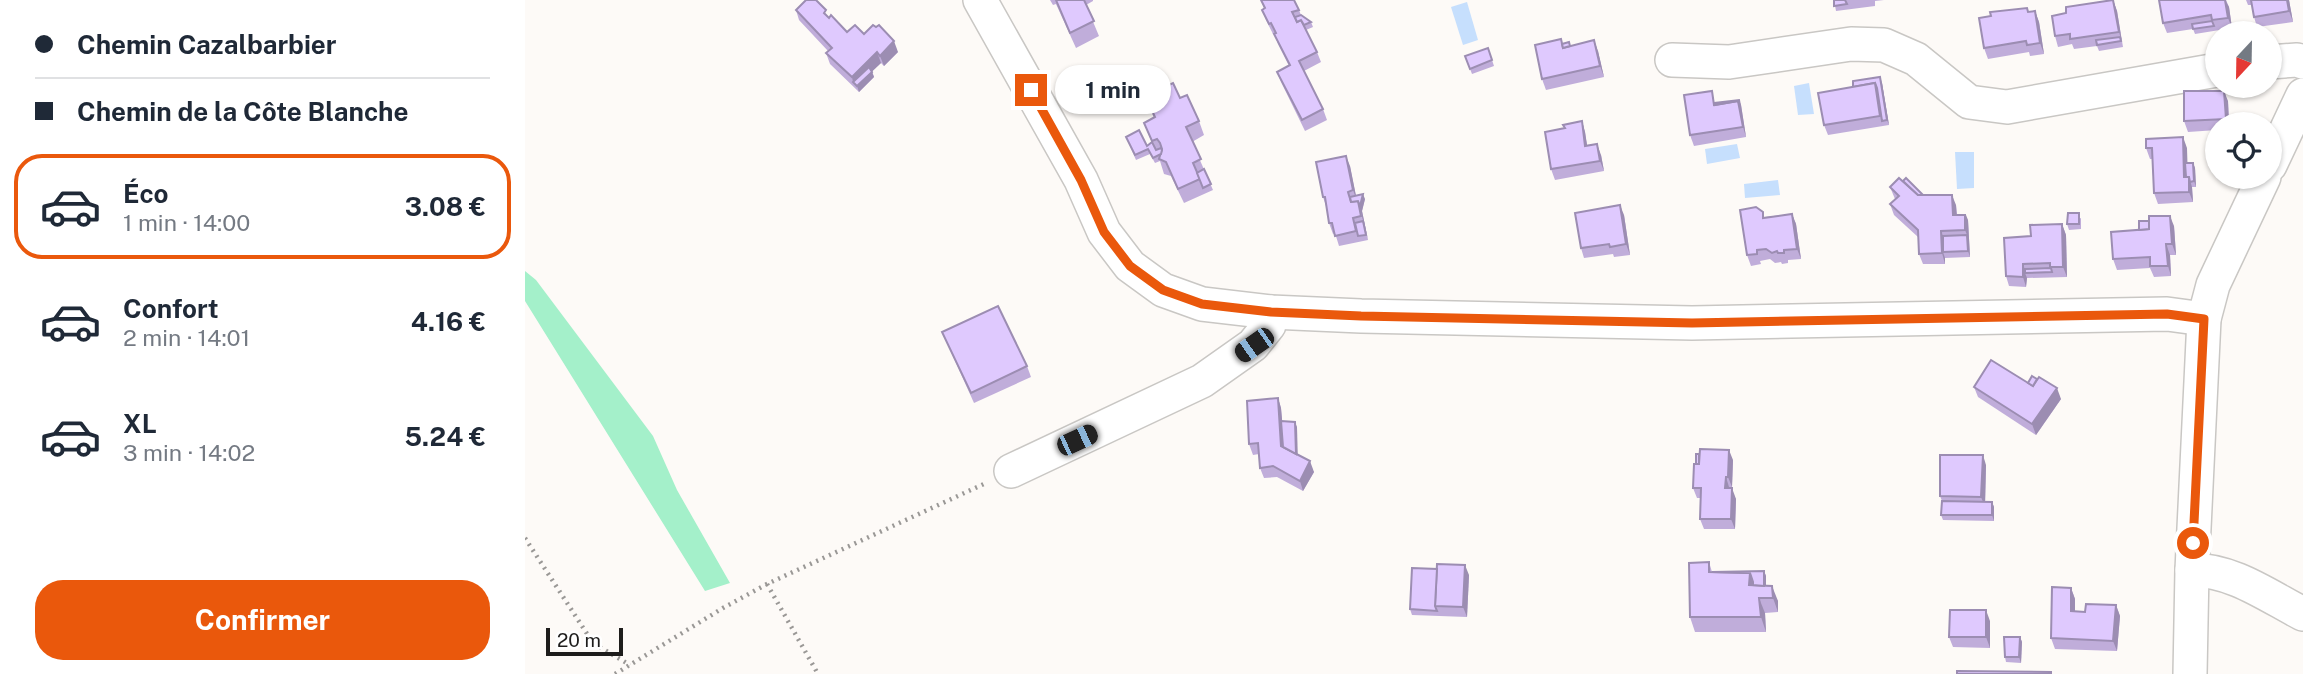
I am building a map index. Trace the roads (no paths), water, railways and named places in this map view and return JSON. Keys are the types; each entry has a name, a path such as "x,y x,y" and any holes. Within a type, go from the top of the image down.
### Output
{"street":[{"path":"980,0 1081,180 1104,232 1130,266 1163,290 1202,304 1271,312 1692,323 2167,314 2204,319"},
{"path":"1672,60 1728,62 1851,44 1884,45 1916,59 1969,102 2007,107 2205,71"},
{"path":"2282,61 2303,62"},
{"path":"2282,140 2303,95"},
{"path":"2190,674 2204,319 2213,285 2258,189"},
{"path":"1011,471 1202,382 1254,345 1269,325 1271,312"},
{"path":"2192,570 2211,570 2232,577 2303,614"}],"water":[{"path":"1467,2 1478,40 1463,45 1451,7"},
{"path":"1809,83 1814,114 1798,115 1794,86"},
{"path":"1737,144 1740,158 1707,164 1705,149"},
{"path":"1955,152 1974,152 1974,188 1957,189"},
{"path":"1778,180 1780,195 1745,198 1744,184"}]}
